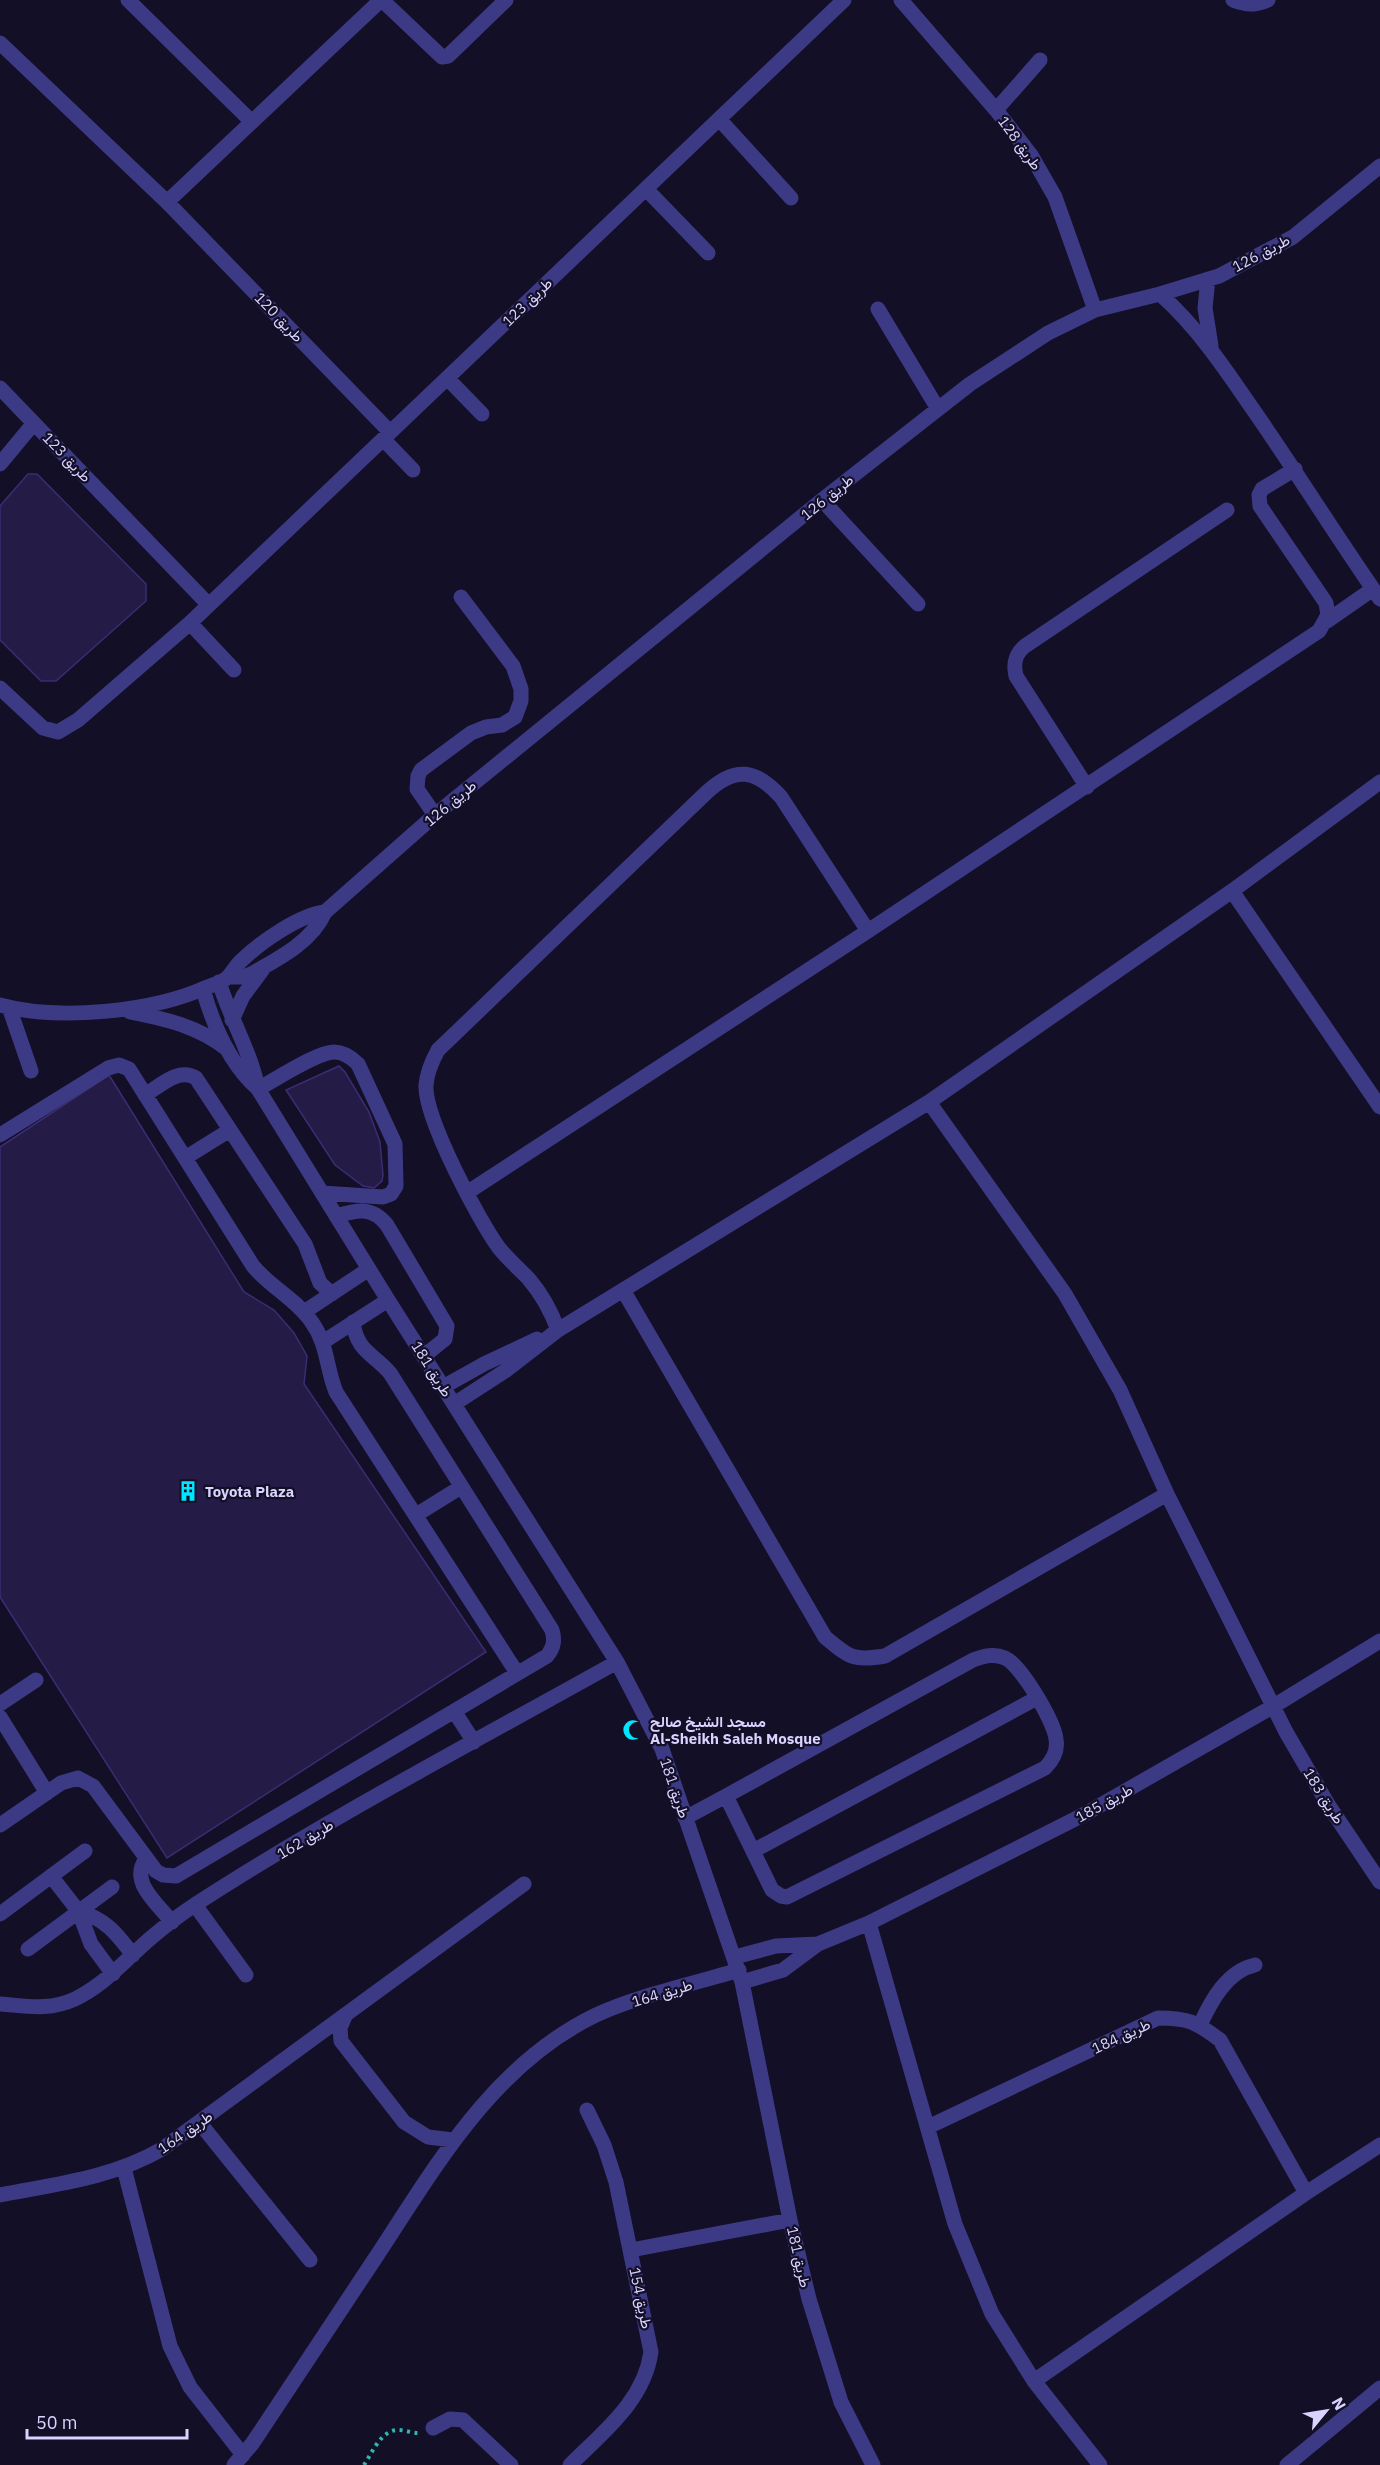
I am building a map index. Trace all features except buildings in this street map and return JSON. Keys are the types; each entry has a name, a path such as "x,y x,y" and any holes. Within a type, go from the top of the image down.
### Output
{"street":[{"path":"129,0 252,122"},
{"path":"167,202 382,0 442,57 448,56 506,0"},
{"name":"طريق 123","path":"0,688 43,728 58,732 66,728 190,623 844,0"},
{"path":"1233,0 1256,5 1268,0"},
{"name":"طريق 128","path":"904,1 1031,155 1055,197 1095,310"},
{"name":"طريق 120","path":"0,43 167,202 387,436 413,470"},
{"path":"996,110 1040,60"},
{"path":"719,119 791,198"},
{"name":"طريق 126","path":"4,1006 41,1013 118,1010 166,1001 223,980 243,977 266,966 308,937 318,926 325,912 435,815 970,384 1048,333 1095,310 1208,279 1293,237 1380,166"},
{"path":"646,189 708,253"},
{"path":"1208,279 1205,308 1211,349"},
{"path":"468,1192 1087,787 1319,631 1327,621 1377,594 1295,469 1211,349 1182,314 1160,294"},
{"path":"878,309 938,409"},
{"path":"447,378 482,414"},
{"name":"طريق 123","path":"0,388 208,604"},
{"path":"0,464 34,423"},
{"path":"1295,469 1262,489 1258,501 1326,603 1327,621"},
{"path":"822,501 918,604"},
{"path":"1087,787 1016,676 1014,669 1017,656 1025,646 1227,510"},
{"path":"435,815 417,789 416,783 421,770 471,733 509,722 515,717 521,701 519,677 513,666 461,597"},
{"path":"190,623 234,670"},
{"path":"558,1329 539,1292 495,1242 435,1126 428,1105 428,1076 429,1067 438,1050 720,781 736,774 754,775 770,784 781,797 868,931"},
{"path":"443,1387 491,1360 558,1329 929,1102 1232,891 1380,782"},
{"path":"1232,891 1380,1107"},
{"name":"طريق 126","path":"223,980 244,958 285,929 310,915 325,912"},
{"path":"232,1020 243,996 266,966"},
{"name":"طريق 181","path":"223,980 232,1020 252,1063 258,1089"},
{"name":"طريق 181","path":"203,989 213,1020 228,1050 248,1079 258,1089 616,1662 662,1749 739,1970 790,2220 809,2300 841,2402 873,2465"},
{"path":"4,1006 31,1071"},
{"path":"118,1010 157,1016 187,1026 228,1050"},
{"path":"258,1089 322,1054 342,1053 351,1057 358,1064 395,1144 396,1186 391,1194 383,1197 322,1193"},
{"path":"0,1135 113,1066 129,1069 253,1266 272,1286 304,1312 323,1342 336,1392 517,1673"},
{"path":"145,1095 176,1076 186,1074 196,1078 305,1244 320,1283 332,1294"},
{"name":"طريق 183","path":"929,1102 1065,1294 1120,1390 1167,1494 1272,1707 1314,1782 1380,1882"},
{"path":"185,1158 230,1130"},
{"path":"336,1216 362,1210 380,1217 387,1225 447,1326 445,1339 424,1356"},
{"path":"304,1312 369,1269"},
{"path":"623,1290 825,1637 844,1653 861,1660 885,1656 1167,1494"},
{"path":"323,1342 388,1300"},
{"path":"0,1825 69,1779 86,1780 93,1786 156,1871 163,1875 176,1876 547,1656 552,1650 554,1636 552,1630 390,1373 362,1348 357,1340 353,1322"},
{"path":"454,1404 505,1371 558,1329"},
{"path":"416,1515 461,1487"},
{"name":"طريق 185","path":"739,1970 783,1970 818,1944 869,1923 1085,1814 1272,1707 1380,1641"},
{"path":"685,1818 983,1656 993,1655 1013,1663 1021,1671 1056,1738 1055,1754 1045,1768 793,1896 781,1896 772,1890 726,1796"},
{"name":"طريق 162","path":"3,2000 24,2008 58,2006 87,1993 195,1905 337,1820 616,1662"},
{"path":"0,1704 36,1680"},
{"path":"753,1851 1037,1698"},
{"path":"454,1711 474,1742"},
{"path":"0,1717 46,1793"},
{"path":"0,1914 85,1851"},
{"path":"146,1859 140,1871 141,1881 172,1922"},
{"path":"51,1876 79,1911 91,1944 113,1974"},
{"name":"طريق 164","path":"0,2195 124,2168 162,2149 524,1884"},
{"path":"28,1949 112,1887"},
{"path":"195,1905 246,1975"},
{"path":"79,1911 107,1924 133,1955"},
{"path":"869,1923 955,2224 992,2313 1034,2381 1100,2465"},
{"name":"طريق 185","path":"739,1970 776,1946 818,1944"},
{"path":"1200,2025 1218,1992 1243,1968 1255,1965"},
{"name":"طريق 164","path":"239,2460 453,2140 487,2099 518,2069 582,2023 625,2004 739,1970"},
{"path":"345,2016 339,2028 341,2041 404,2122 428,2137 453,2140"},
{"name":"طريق 184","path":"928,2127 1158,2018 1181,2018 1200,2025 1220,2040 1306,2193"},
{"name":"طريق 154","path":"570,2465 630,2403 645,2380 649,2366 649,2338 611,2163 587,2110"},
{"path":"199,2122 310,2260"},
{"path":"1034,2381 1306,2193 1380,2145"},
{"path":"124,2168 170,2346 190,2387 239,2460"},
{"path":"631,2250 790,2220"},
{"path":"1287,2465 1380,2388"},
{"path":"433,2428 450,2420 464,2420 512,2465"}],"path":[{"path":"364,2465 388,2433 399,2430 420,2433 433,2428"}],"place":[{"name":"Toyota Plaza","path":"188,1491"},
{"name":"مسجد الشيخ صالح Al-Sheikh Saleh Mosque","path":"633,1730"}]}
